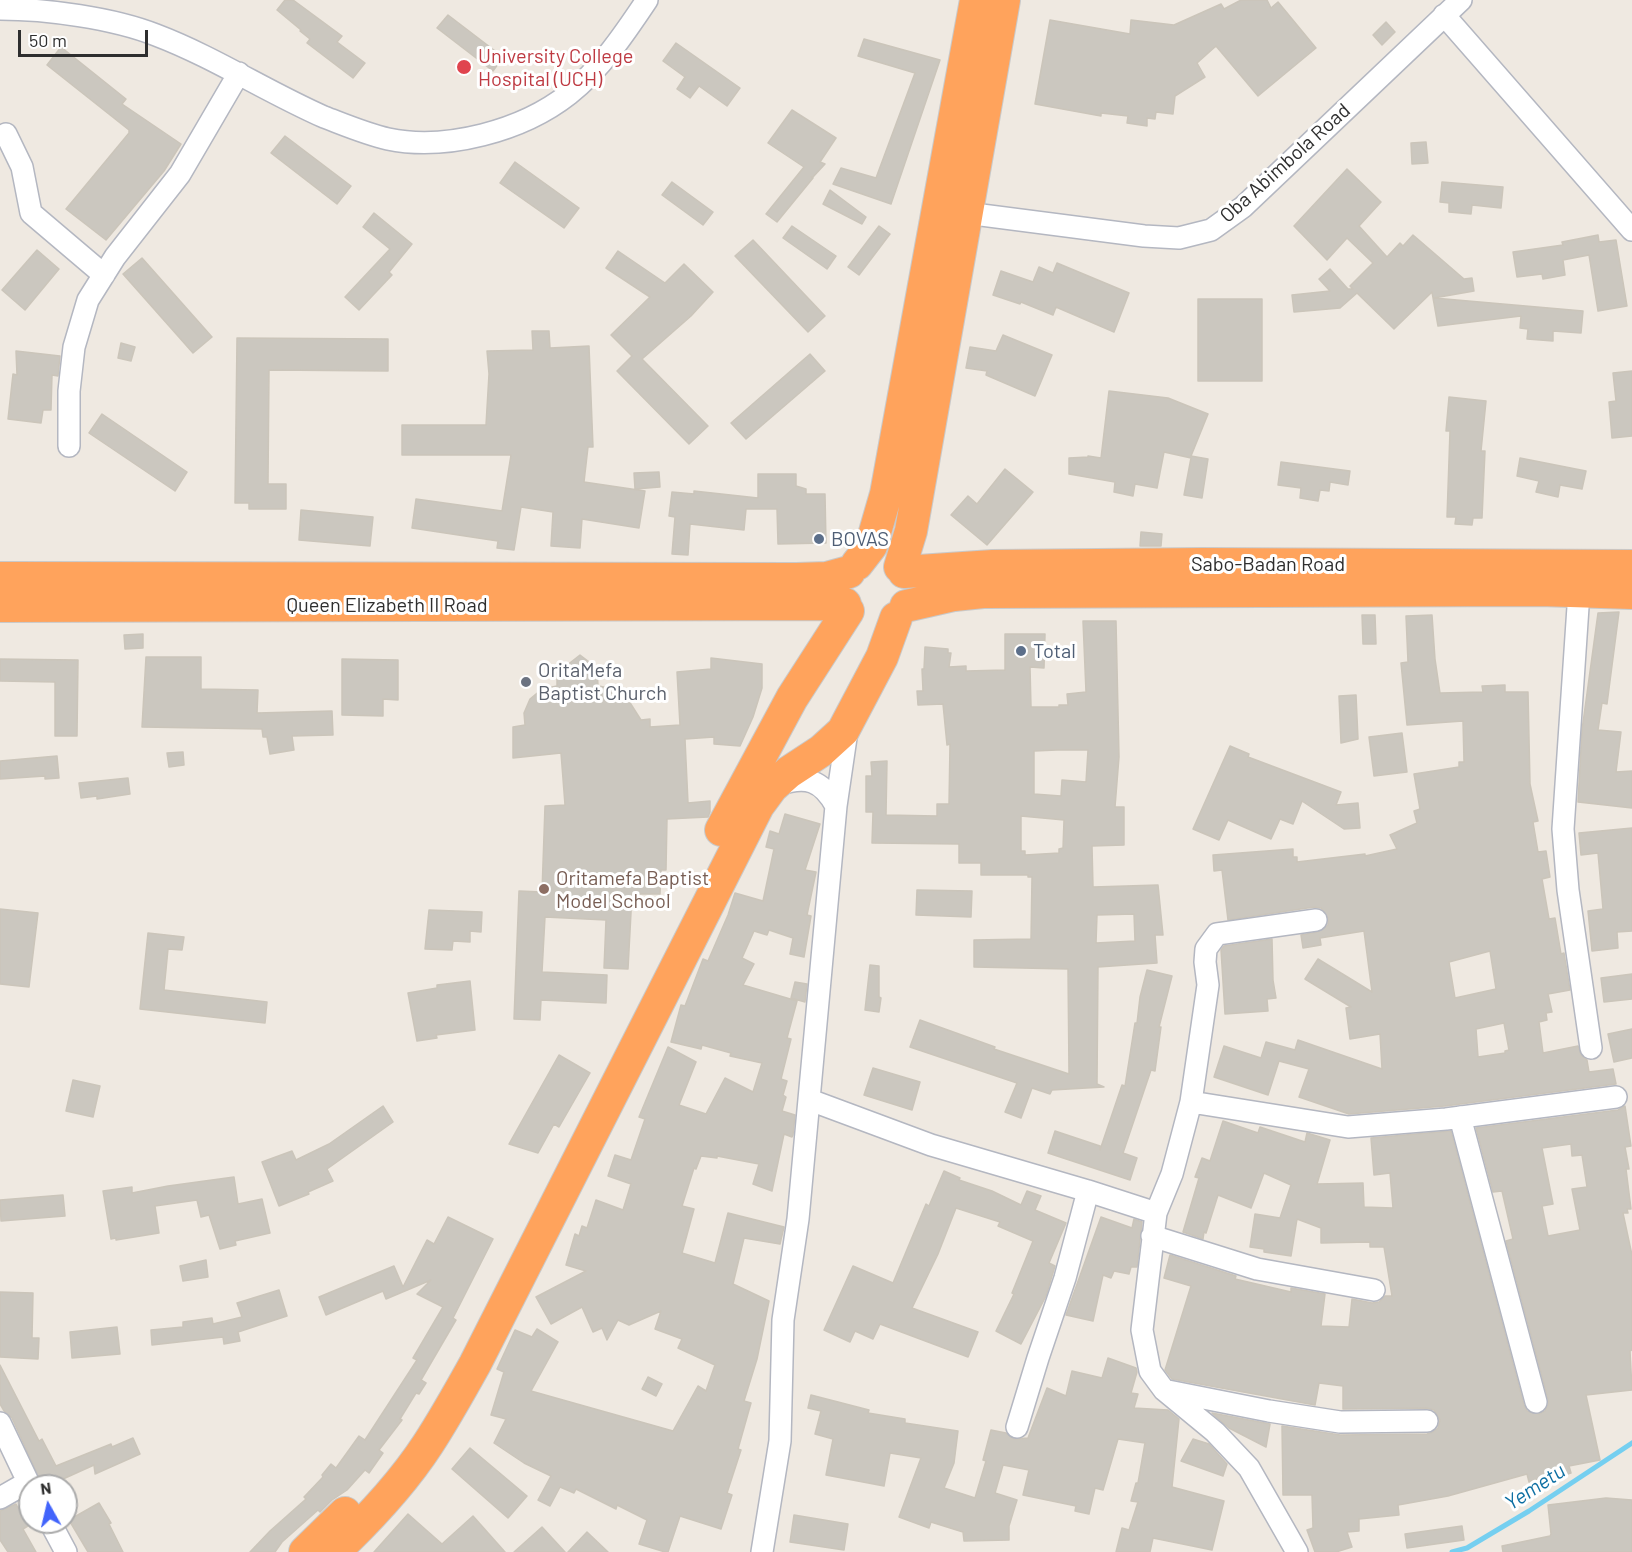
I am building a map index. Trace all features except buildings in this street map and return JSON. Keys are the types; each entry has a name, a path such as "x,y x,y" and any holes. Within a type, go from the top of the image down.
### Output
{"highway":[{"path":"901,612 882,624 867,624 854,616 847,607 842,587 853,568 872,546 886,494 976,0"},
{"path":"314,1551 361,1526 396,1488 427,1446 475,1364 758,806 789,772 832,742 848,723 889,642 910,589 902,569 1004,0"},
{"path":"773,591 827,578 853,568 867,559 879,558 890,561 902,569"},
{"name":"Sabo-Badan Road","path":"902,569 1202,564 1540,578 1579,592 1632,593"},
{"name":"Sabo-Badan Road","path":"901,612 954,595 983,592 1540,578 1632,566"},
{"name":"Queen Elizabeth II Road","path":"0,578 773,591"},
{"path":"773,591 847,607"},
{"name":"Queen Elizabeth II Road","path":"0,606 773,591"},
{"path":"314,1551 402,1446 428,1407 532,1210 725,821 792,698 847,607"}],"street":[{"path":"0,9 102,20 155,34 239,73 322,116 390,139 429,142 466,139 503,129 538,113 568,95 596,69 647,0"},
{"name":"Oba Abimbola Road","path":"966,213 1144,237 1179,238 1211,230 1243,207 1461,0"},
{"path":"1444,15 1632,230"},
{"path":"69,446 69,391 74,347 88,300 115,257 180,174 239,73"},
{"path":"6,134 22,167 31,213 104,275"},
{"path":"1579,592 1563,829 1568,890 1591,1048"},
{"path":"762,1552 780,1441 783,1320 798,1219 836,806 848,723"},
{"path":"772,788 800,779 811,781 830,793 836,806"},
{"path":"1297,1552 1249,1468 1215,1432 1164,1390 1150,1371 1142,1330 1156,1213 1172,1174 1191,1102 1208,985 1206,949 1217,934 1316,920"},
{"path":"1191,1102 1348,1127 1460,1117 1616,1097"},
{"path":"810,1100 931,1145 1156,1213"},
{"path":"1460,1117 1536,1402"},
{"path":"1017,1427 1065,1278 1088,1191"},
{"path":"1152,1236 1257,1269 1374,1290"},
{"path":"1164,1390 1269,1411 1340,1422 1427,1421"},
{"path":"0,1423 24,1474"},
{"path":"0,1498 18,1489"},
{"path":"56,1534 66,1552"}],"waterway":[{"name":"Yemetu","path":"1452,1552 1467,1548 1529,1511 1632,1443"}],"place":[{"name":"University College Hospital (UCH)","path":"464,67"},
{"name":"BOVAS","path":"819,539"},
{"name":"Total","path":"1021,651"},
{"name":"OritaMefa Baptist Church","path":"526,682"},
{"name":"Oritamefa Baptist Model School","path":"544,889"}]}
